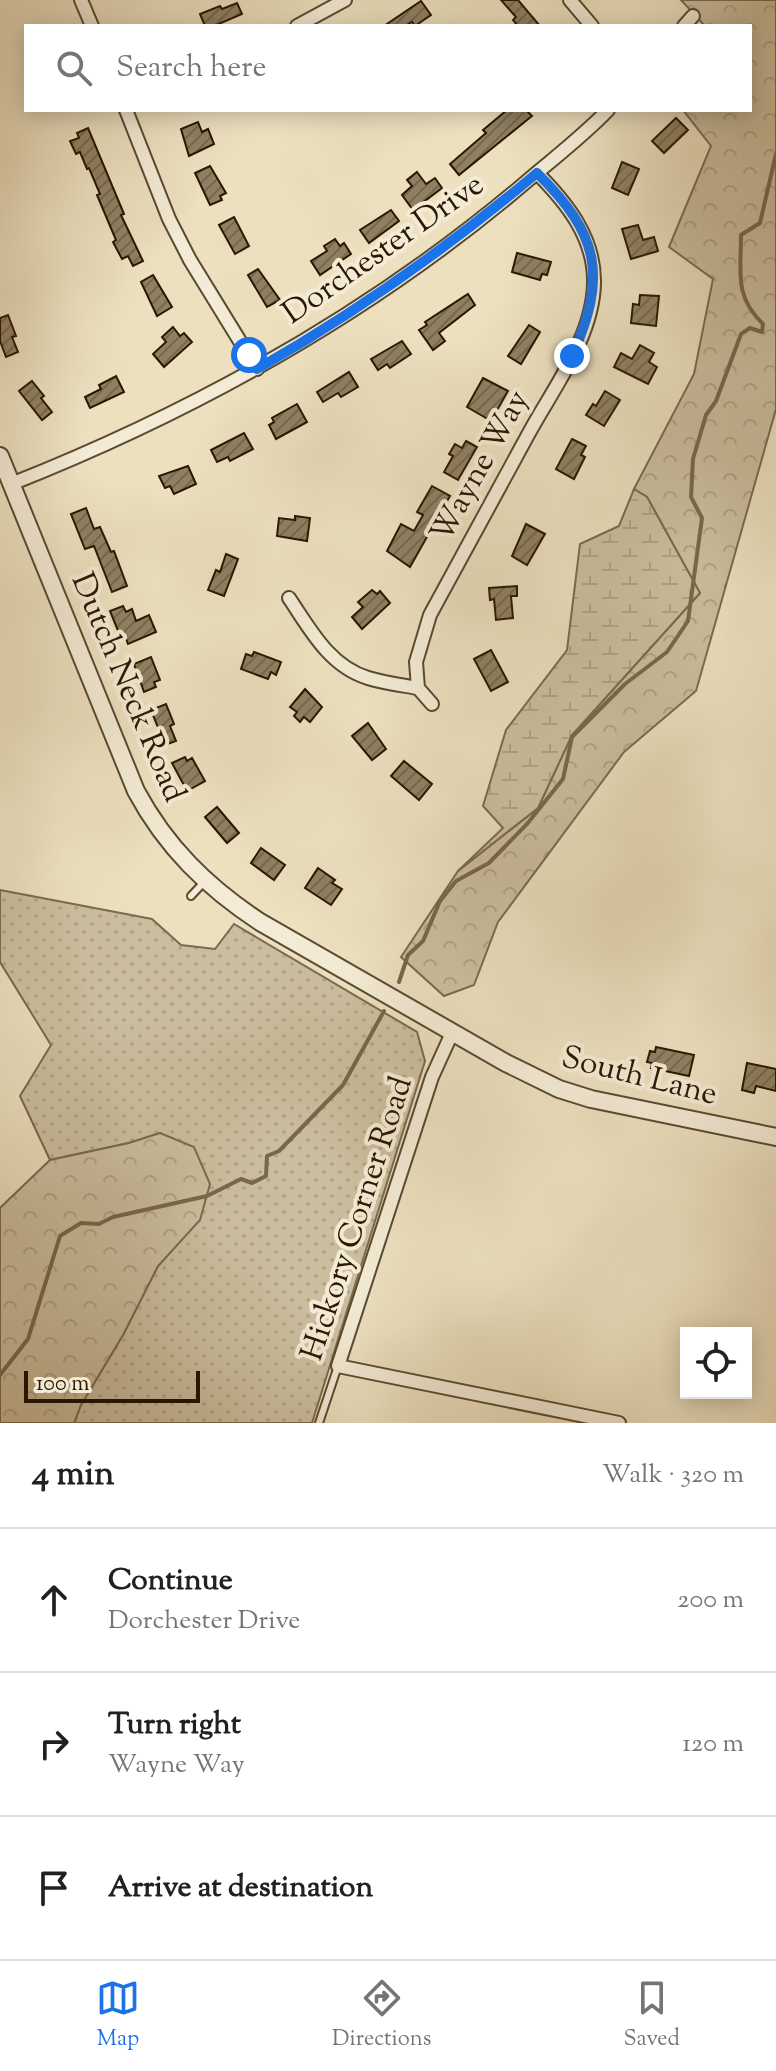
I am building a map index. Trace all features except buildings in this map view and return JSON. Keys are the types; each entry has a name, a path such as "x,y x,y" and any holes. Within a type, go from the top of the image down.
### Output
{"street":[{"path":"81,0 91,24"},
{"path":"301,24 345,0"},
{"path":"570,0 590,24"},
{"path":"127,112 166,210 190,260 257,369"},
{"name":"Dorchester Drive","path":"6,487 145,427 257,369 345,316 477,224 606,112"},
{"name":"Wayne Way","path":"418,688 418,649 430,615 572,356 592,305 593,272 583,233 564,201 537,173"},
{"name":"Dutch Neck Road","path":"0,456 6,487 136,791 159,830 219,894 260,922 452,1033"},
{"path":"289,598 328,653 342,666 368,678 418,688 432,704"},
{"name":"South Lane","path":"452,1033 559,1089 591,1099 776,1137"},
{"name":"Hickory Corner Road","path":"338,1366 432,1077 452,1033"},
{"path":"338,1366 619,1423"}],"lane":[{"path":"191,896 205,881"},
{"name":"Hickory Corner Road","path":"319,1423 338,1366"}],"green space":[{"path":"681,0 776,0 776,409 696,691 624,752 498,922 474,985 444,996 401,957 458,871 538,808 572,735 700,593 647,497 634,489 694,374 713,279 669,247 711,146 685,112 752,112 752,24 703,24"},
{"path":"634,489 647,497 700,593 572,735 538,808 458,871 503,828 483,806 506,730 567,650 580,544 619,526"},
{"path":"0,890 152,919 181,945 215,949 234,924 417,1032 425,1061 312,1423 74,1423 158,1266 199,1220 160,1133 50,1160 20,1096 51,1045 0,962"},
{"path":"160,1133 194,1147 210,1184 200,1220 158,1266 74,1423 0,1423 0,1208 50,1160"}],"waterway":[{"path":"399,982 408,955 423,941 440,901 456,881 489,863 527,824 563,779 572,737 625,684 667,652 688,621 702,518 691,497 693,459 706,415 716,401 741,334 750,328 762,332 763,324 743,294 741,235 760,223 776,154"},
{"path":"0,1375 28,1339 60,1236 81,1223 99,1224 113,1217 207,1196 241,1179 252,1183 266,1176 267,1156 279,1151 343,1085 384,1011"}],"route":[{"path":"249,355 257,369 318,333 425,262 477,224 537,173 569,207 583,233 592,264 592,305 572,356"}]}
